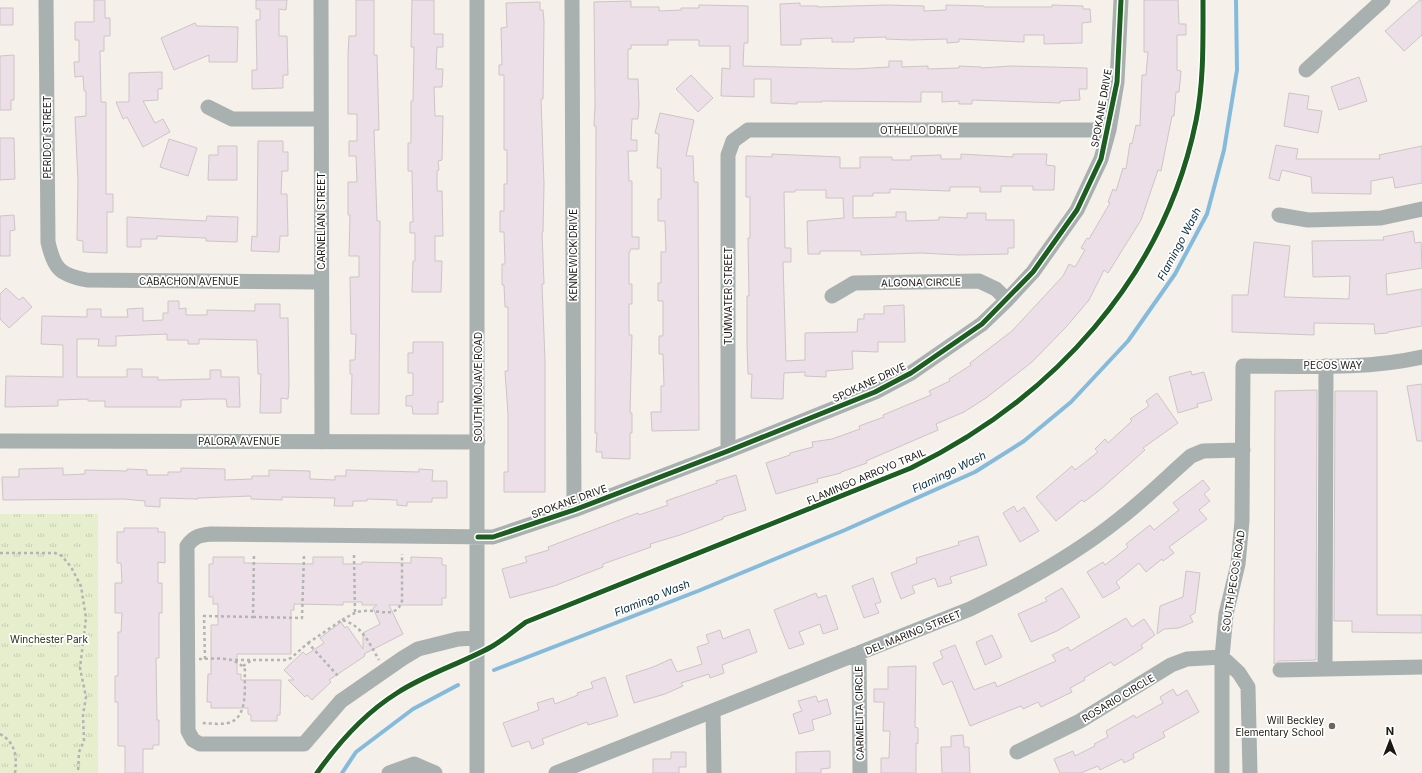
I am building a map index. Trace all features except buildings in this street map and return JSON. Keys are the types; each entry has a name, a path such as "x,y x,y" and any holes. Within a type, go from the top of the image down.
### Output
{"street":[{"name":"PERIDOT STREET","path":"46,0 48,242 52,258 59,271"},
{"name":"CARNELIAN STREET","path":"321,0 322,442"},
{"name":"SOUTH MOJAVE ROAD","path":"477,0 477,773"},
{"name":"KENNEWICK DRIVE","path":"572,0 574,510"},
{"name":"SPOKANE DRIVE","path":"187,723 187,546 192,538 199,535 211,534 493,537 574,510 728,451 875,392 911,373 982,324 1033,272 1077,210 1101,159 1109,130 1117,82 1121,0"},
{"path":"1306,70 1384,0"},
{"path":"208,107 232,119 321,119"},
{"name":"OTHELLO DRIVE","path":"733,141 748,130 1109,130"},
{"name":"TUMWATER STREET","path":"728,451 728,155 733,141"},
{"path":"1279,215 1308,220 1381,218 1422,209"},
{"name":"CABACHON AVENUE","path":"59,271 71,277 87,280 322,282"},
{"name":"ALGONA CIRCLE","path":"832,296 854,283 979,281 996,289 1007,300"},
{"name":"PECOS WAY","path":"1244,366 1370,365 1422,357"},
{"name":"SOUTH PECOS ROAD","path":"1222,773 1222,657 1226,614 1238,564 1242,521 1244,366"},
{"path":"1325,669 1326,366"},
{"name":"PALORA AVENUE","path":"0,441 478,442"},
{"name":"DEL MARINO STREET","path":"565,772 713,711 970,609 1008,591 1072,553 1119,520 1191,456 1203,451 1243,450"},
{"path":"187,723 188,731 193,740 200,744 304,744 342,701 418,649 458,639 476,638"},
{"name":"CARMELITA CIRCLE","path":"859,653 860,773"},
{"path":"1222,657 1239,673 1248,687 1250,773"},
{"name":"ROSARIO CIRCLE","path":"1017,752 1080,721 1171,665 1187,659 1222,657"},
{"path":"1280,670 1422,667"},
{"path":"713,711 714,773"},
{"path":"389,773 414,764 435,773"}],"path":[{"path":"0,553 55,553 62,556 71,567 81,586 86,618 80,668 86,697 83,715 84,741 79,752 78,773"},
{"path":"253,617 254,553"},
{"path":"187,659 285,660 291,658 308,643 355,613 365,611 389,613 396,611 400,607 402,601 402,554"},
{"path":"205,659 204,616 302,618 304,555"},
{"path":"354,555 355,613"},
{"path":"342,620 356,625 362,632 386,671"},
{"path":"308,643 339,677"},
{"path":"187,723 226,724 239,717 243,710 245,670 237,661 232,660"},
{"path":"243,666 252,660"},
{"path":"0,734 6,738 16,751 15,773"}],"green space":[{"name":"Winchester Park","path":"0,514 98,514 98,773 0,773"}],"waterway":[{"name":"Flamingo Wash","path":"494,670 698,591 845,530 975,472 1024,441 1071,402 1128,341 1175,274 1207,214 1224,150 1237,70 1236,0"},
{"name":"Flamingo Wash","path":"342,773 356,752 413,709 458,685"}],"cycle path":[{"path":"478,537 493,537 574,510 728,451 875,392 911,373 982,324 1033,272 1077,210 1101,159 1117,82 1121,0"},
{"name":"FLAMINGO ARROYO TRAIL","path":"317,773 334,750 363,719 385,701 408,686 491,647 526,622 911,468 962,440 1011,407 1055,369 1094,328 1129,282 1158,232 1180,178 1199,106 1202,61 1203,0"}],"place":[{"name":"Will Beckley Elementary School","path":"1332,726"}]}
